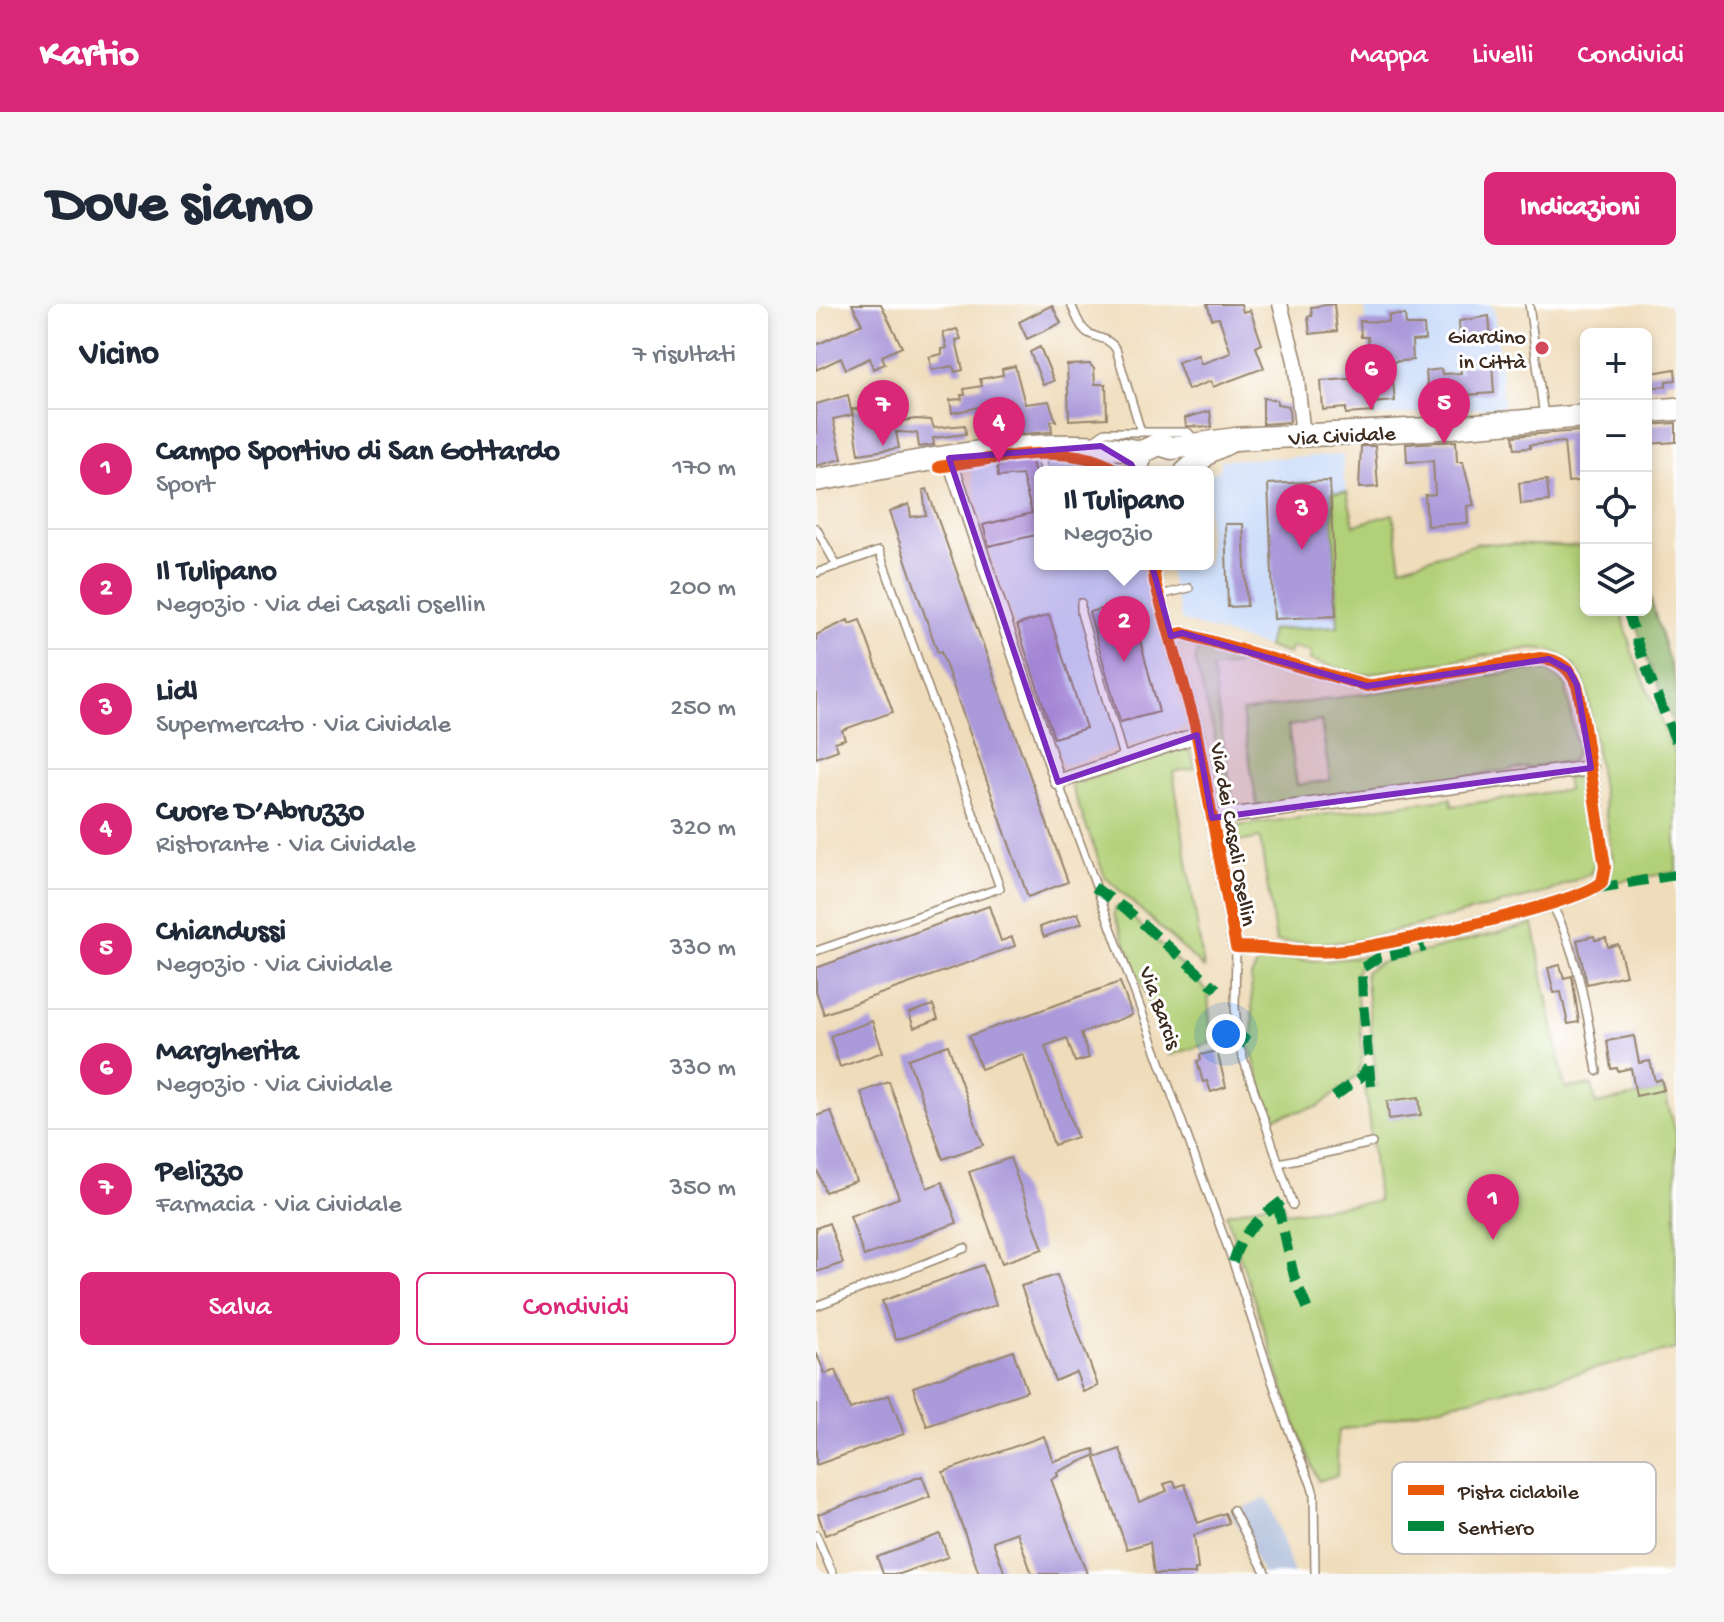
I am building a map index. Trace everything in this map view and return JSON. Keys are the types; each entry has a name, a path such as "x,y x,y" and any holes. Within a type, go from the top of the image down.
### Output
{"main road":[{"path":"1652,411 1676,409"},
{"name":"Via Cividale","path":"1149,450 1235,439 1580,416"},
{"name":"Via Cividale","path":"1191,466 1210,451 1235,439"},
{"path":"816,480 949,458 1038,448 1093,446 1118,455 1149,450"},
{"name":"Via Cividale","path":"1149,450 1181,457 1183,466"}],"street":[{"path":"1280,304 1295,361 1303,436"},
{"name":"Via Barcis","path":"949,458 1058,782"},
{"name":"Via dei Casali Osellin","path":"1154,570 1197,735 1236,947 1314,952 1358,949 1552,904 1590,890 1599,885 1605,872 1591,768"},
{"path":"1171,636 1182,633 1367,686 1549,659 1569,670 1577,685 1591,768 1212,818"},
{"path":"1058,782 1197,735"}],"lane":[{"name":"Via Cividale","path":"1071,304 1088,333 1106,339 1116,349 1149,450"},
{"path":"1529,304 1545,419"},
{"path":"1093,446 1105,432 1149,450"},
{"path":"1038,448 1043,466"},
{"path":"816,528 837,566"},
{"path":"816,573 879,551 1000,888 816,951"},
{"path":"1159,595 1189,588"},
{"path":"1081,603 1081,613 1124,760"},
{"name":"Via Barcis","path":"1058,782 1233,1262 1286,1423 1311,1484 1314,1494 1315,1574"},
{"path":"1552,904 1576,963 1597,1071"},
{"path":"1236,947 1236,1035 1293,1205"},
{"path":"1279,1163 1372,1143"},
{"path":"816,1306 965,1248"},
{"path":"1233,1510 1266,1574"},
{"path":"816,1535 833,1574"}],"highlighted area":[{"path":"1101,446 1131,464 1157,510 1153,569 1171,636 1182,633 1367,686 1549,659 1569,670 1577,685 1591,768 1212,818 1197,735 1058,782 949,458"}],"shaded area":[{"path":"1364,304 1489,304 1494,308 1504,406 1373,417 1370,349"},
{"path":"1343,455 1343,475 1354,525 1362,675 1310,660 1311,652 1291,647 1289,654 1182,621 1170,570 1214,570 1214,472 1220,470 1221,460"},
{"path":"1032,461 1080,466 1034,466 1034,570 1142,570 1187,726 1063,766 988,546 970,466"},
{"path":"1267,1498 1294,1574 1263,1574 1230,1512"}],"green space":[{"path":"1332,492 1347,492 1354,525 1393,514 1401,567 1479,543 1580,547 1580,616 1623,616 1632,652 1676,757 1676,872 1607,883 1613,861 1587,691 1579,672 1568,659 1552,651 1532,648 1362,675 1310,660 1311,652 1291,647 1289,654 1267,647 1271,630 1338,626"},
{"path":"1652,604 1676,685 1676,730 1646,657 1634,616 1652,616"},
{"path":"1205,649 1239,658 1237,665 1212,669 1234,809 1228,805 1195,660 1197,652"},
{"path":"1526,670 1549,671 1566,685 1577,750 1572,761 1257,806 1242,712","holes":["1321,721 1330,780 1297,785 1288,726"]},
{"path":"1180,749 1191,752 1195,768 1173,772 1204,968 1105,877 1071,785"},
{"path":"1566,777 1578,778 1585,787 1595,865 1591,873 1548,892 1355,941 1276,942 1260,838 1234,843 1233,830 1237,826 1451,798 1452,806 1568,790"},
{"path":"1118,906 1208,992 1211,1043 1170,1055 1114,915"},
{"path":"1533,924 1565,1088 1592,1085 1596,1104 1664,1090 1676,1133 1676,1349 1338,1431 1337,1475 1318,1481 1294,1420 1226,1214 1281,1200 1286,1213 1378,1201 1365,1087 1377,1086 1365,972 1379,963"},
{"path":"1374,955 1361,963 1355,975 1363,1055 1358,1075 1319,1106 1272,1118 1248,1041 1248,1035 1253,1032 1251,977 1258,963 1272,959 1325,961"}],"building":[{"path":"852,304 881,304 902,347 882,356 885,364 873,369 870,358 846,369 841,358 816,370 816,345 862,324"},
{"path":"1207,304 1241,304 1243,312 1250,310 1262,344 1256,347 1264,368 1213,387 1211,381 1188,390 1178,362 1198,355 1201,364 1231,353 1219,318 1212,319"},
{"path":"1334,304 1337,331 1310,334 1308,316 1312,316 1311,307"},
{"path":"1052,305 1061,323 1027,339 1019,322"},
{"path":"1389,315 1405,315 1406,325 1424,325 1425,340 1412,341 1413,360 1391,362 1395,401 1372,403 1373,412 1346,414 1346,408 1323,410 1321,381 1361,378 1361,369 1367,368 1367,360 1370,359 1368,337 1361,337 1360,321 1389,322"},
{"path":"1489,316 1491,339 1460,341 1459,321"},
{"path":"957,329 961,339 956,340 963,370 955,372 953,366 932,370 929,357 942,354 942,349 947,348 943,333"},
{"path":"1040,347 1054,381 1043,385 1030,352"},
{"path":"1492,363 1494,393 1441,401 1441,397 1428,398 1426,371 1441,369 1442,374 1461,373 1460,366"},
{"path":"1090,364 1094,369 1095,384 1106,384 1107,418 1069,420 1067,365"},
{"path":"1015,366 1025,404 1049,401 1056,421 1051,421 1052,432 994,436 992,423 1012,421 1011,400 952,413 950,400 962,399 964,389 982,386 980,379 1003,375 1002,369"},
{"path":"1675,369 1676,380 1666,381 1666,386 1652,387 1652,373"},
{"path":"848,395 852,415 833,419 842,459 816,466 816,404"},
{"path":"1263,398 1289,406 1290,422 1263,424"},
{"path":"852,409 878,410 881,424 916,419 931,420 934,428 965,425 966,434 933,438 934,445 919,447 917,433 896,432 899,448 859,454"},
{"path":"1210,411 1212,427 1186,426 1185,418"},
{"path":"1676,423 1676,442 1652,444 1652,425"},
{"path":"1579,431 1580,481 1568,482 1564,442 1515,449 1513,436"},
{"path":"1456,441 1457,462 1463,462 1474,505 1467,506 1468,523 1427,526 1425,495 1435,494 1433,461 1407,462 1406,444"},
{"path":"1361,446 1375,446 1378,487 1359,488"},
{"path":"1032,461 1034,535 989,546 983,525 1032,513 1022,475 998,477 997,464"},
{"path":"1547,480 1549,501 1521,504 1519,483"},
{"path":"1330,481 1336,616 1274,619 1268,484"},
{"path":"927,489 1068,882 1028,897 889,512 909,504 911,517 926,515 923,490"},
{"path":"1225,524 1243,524 1247,606 1228,607"},
{"path":"1130,602 1159,712 1120,722 1089,612"},
{"path":"1049,615 1086,728 1054,738 1017,625"},
{"path":"848,620 849,624 860,620 893,712 842,730 845,739 835,742 838,750 816,758 816,635"},
{"path":"989,906 1001,941 1012,937 1015,946 824,1014 816,991 816,968"},
{"path":"1078,913 1082,923 1044,937 1040,927"},
{"path":"1594,936 1595,940 1606,938 1608,947 1618,944 1626,975 1587,984 1577,940"},
{"path":"1560,965 1564,978 1572,976 1579,1022 1568,1024 1561,992 1554,993 1548,968"},
{"path":"1120,982 1132,1015 1081,1033 1089,1058 1075,1062 1067,1038 1045,1046 1077,1137 1054,1145 1023,1054 981,1069 969,1036"},
{"path":"933,1005 938,1019 914,1028 909,1013"},
{"path":"872,1021 883,1052 840,1067 830,1036"},
{"path":"1634,1036 1639,1063 1650,1061 1655,1081 1661,1079 1664,1090 1636,1096 1631,1068 1611,1069 1607,1041"},
{"path":"948,1045 983,1145 943,1159 908,1059"},
{"path":"1217,1051 1226,1087 1211,1092 1207,1081 1203,1082 1197,1061 1201,1060 1200,1055"},
{"path":"889,1082 927,1188 942,1182 957,1223 864,1256 850,1216 899,1198 861,1092"},
{"path":"1419,1097 1421,1115 1389,1119 1387,1101"},
{"path":"831,1111 856,1181 825,1192 816,1167 816,1116"},
{"path":"1010,1158 1043,1249 1002,1263 969,1172"},
{"path":"829,1223 843,1263 816,1272 816,1228"},
{"path":"983,1265 996,1305 896,1340 882,1301"},
{"path":"1057,1275 1098,1386 1083,1392 1076,1372 1055,1381 1021,1286"},
{"path":"1013,1351 1027,1391 927,1426 913,1387"},
{"path":"816,1352 825,1374 836,1370 850,1409 889,1395 904,1434 816,1465"},
{"path":"1044,1436 1053,1461 1094,1449 1096,1455 1057,1472 1058,1476 1051,1479 1087,1574 1032,1574 1017,1532 993,1541 1005,1574 979,1574 943,1472"},
{"path":"1120,1449 1139,1502 1167,1491 1164,1484 1174,1481 1176,1487 1185,1484 1198,1523 1225,1513 1229,1523 1194,1535 1198,1569 1195,1569 1195,1574 1154,1574 1150,1542 1127,1549 1095,1458"},
{"path":"922,1476 930,1497 825,1535 818,1514"},
{"path":"940,1534 948,1557 900,1574 883,1574 877,1557"}],"marked path":[{"path":"1629,616 1676,742"},
{"path":"1598,888 1676,875"},
{"path":"1094,887 1126,909 1217,989"},
{"path":"1371,1086 1362,968 1378,958 1425,947"},
{"path":"1239,1046 1246,1034"},
{"path":"1334,1097 1361,1077 1368,1067"},
{"path":"1233,1262 1248,1232 1290,1195"},
{"path":"1277,1203 1294,1276 1308,1310"}],"cycle path":[{"path":"939,467 1031,454 1079,456 1107,466"},
{"path":"1154,570 1155,582 1195,725 1236,947 1310,952 1357,948 1518,913 1586,891 1602,882 1605,867 1579,693 1574,679 1561,664 1540,658 1367,686 1182,633 1171,636"}],"place":[{"name":"Giardino in Città","path":"1542,348"},
{"name":"Margherita","path":"1371,410"},
{"name":"Chiandussi","path":"1444,444"},
{"name":"Pelizzo","path":"883,446"},
{"name":"Cuore D’Abruzzo","path":"999,463"},
{"name":"Lidl","path":"1302,550"},
{"name":"Il Tulipano","path":"1124,662"},
{"name":"Campo Sportivo di San Gottardo","path":"1493,1240"}]}
